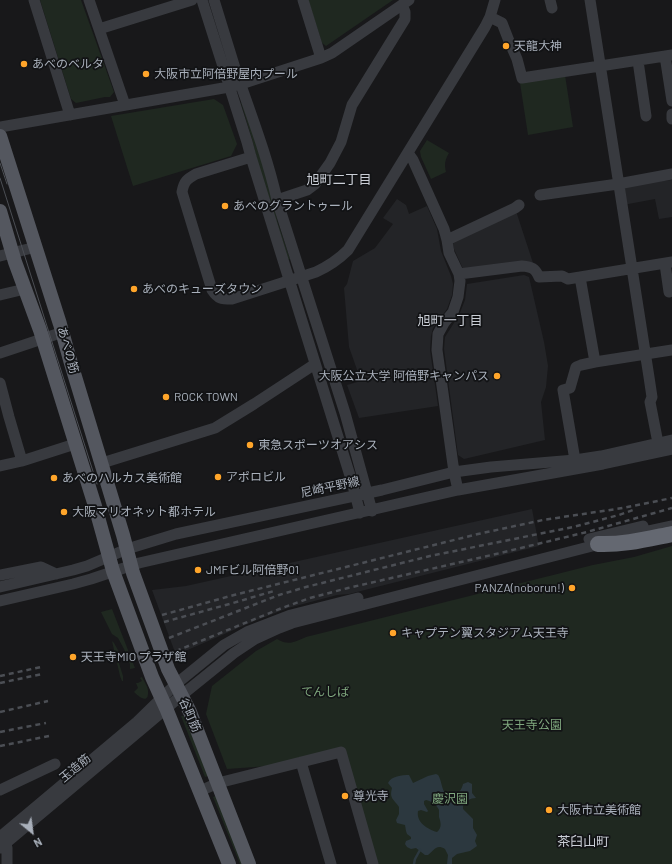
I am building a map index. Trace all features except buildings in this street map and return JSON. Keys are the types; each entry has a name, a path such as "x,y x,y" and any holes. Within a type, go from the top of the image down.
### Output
{"highway":[{"path":"598,544 635,542 672,534"}],"main road":[{"name":"あべの筋","path":"0,136 63,332 131,566"},
{"name":"あべの筋","path":"0,211 6,254 25,289 42,338 95,506 113,571"},
{"name":"谷町筋","path":"131,566 168,669 190,712 249,864"},
{"name":"谷町筋","path":"113,571 149,670 164,703 229,864"}],"street":[{"path":"34,0 70,114"},
{"path":"89,0 125,105"},
{"path":"99,29 192,0"},
{"path":"202,0 356,495 360,513"},
{"path":"214,0 345,413 372,511"},
{"path":"303,0 321,58"},
{"path":"251,156 196,174 183,184 182,192 212,290 222,299 232,299 301,277 326,267 338,260 348,250 485,27 490,17 495,0"},
{"path":"590,0 652,397 650,402 658,443"},
{"path":"0,127 241,84 332,53 406,2"},
{"path":"277,200 307,190 315,184 330,163 341,142 352,105 405,18 406,2"},
{"path":"490,17 502,23 517,59 522,78 669,55 672,101"},
{"path":"638,61 646,116"},
{"path":"672,114 672,119"},
{"path":"408,153 420,174 444,229 449,253 459,274 460,281 458,297 453,312 444,323 438,334 437,350 454,472 458,490"},
{"path":"540,195 618,184 672,174"},
{"path":"447,240 519,205"},
{"path":"6,254 36,247"},
{"path":"459,274 522,266 531,267 536,271 539,277 562,276 568,279 668,263 670,292 672,291"},
{"path":"580,277 595,362"},
{"path":"0,295 25,289"},
{"path":"0,353 63,332"},
{"path":"575,460 563,390 570,388 576,367 595,362 672,350"},
{"path":"102,463 215,428 315,364"},
{"path":"0,383 22,461"},
{"name":"尼崎平野線","path":"0,587 87,566 127,549 176,534 368,493 454,472 491,467 575,460 601,456 672,440"},
{"path":"0,466 22,461 75,444"},
{"path":"0,601 73,584 131,566 458,490 603,464 672,449"},
{"path":"179,689 224,645 247,632 290,615 672,518"},
{"path":"179,689 243,646 255,639 286,626 636,533 672,526"},
{"path":"2,575 41,567 56,574"},
{"path":"2,575 25,581"},
{"name":"玉造筋","path":"2,838 179,689"},
{"path":"200,791 218,783 341,752 373,864"},
{"path":"301,762 331,864"},
{"path":"0,790 55,764"},
{"path":"2,838 7,864"}],"shaded area":[{"path":"672,180 672,217 659,219 655,199 623,205 624,184"},
{"name":"大阪公立大学 阿倍野キャンパス","path":"397,199 406,205 409,214 427,206 437,229 441,251 453,284 452,295 447,309 433,328 431,336 430,350 438,406 359,418 347,385 361,381 349,347 344,288 347,284 353,261 375,248 393,224 383,218"},
{"path":"516,211 534,266 463,269 454,249 453,241"},
{"name":"大阪公立大学 阿倍野キャンパス","path":"524,275 529,277 548,366 546,387 541,402 545,440 464,459 458,455 444,349 445,337 459,315 465,300 467,284"},
{"path":"532,509 539,546 288,608 176,655 152,590 186,586"},
{"path":"409,775 413,783 428,776 438,775 443,790 450,796 458,793 463,784 468,782 472,784 472,793 476,798 467,801 463,806 463,809 473,819 473,828 477,835 475,841 477,846 470,851 457,854 452,858 452,864 447,864 448,855 445,849 440,847 436,848 428,855 425,855 416,848 411,849 407,847 405,844 406,841 411,839 411,837 407,834 405,825 397,823 396,820 399,814 399,807 392,799 392,788 388,783 389,781 397,776","holes":["426,800 432,802 439,810 441,825 437,832 426,827 420,822 418,811 428,811 424,804 424,801"]}],"green space":[{"path":"40,0 81,0 114,92 110,97 76,103 71,99"},
{"path":"308,0 393,0 326,46 322,43"},
{"path":"565,75 573,127 528,135 520,83"},
{"path":"214,99 223,105 237,144 231,156 133,186 111,116"},
{"path":"243,102 268,181 278,223 290,259 287,260 262,181 252,139 241,103"},
{"path":"427,140 449,153 445,162 446,172 431,179 421,157 420,151"},
{"name":"天王寺公園","path":"672,546 672,864 377,864 342,748 269,766 227,769 206,714 212,686 256,651 277,639 288,643 306,637 593,565 634,557"},
{"path":"112,609 135,668 130,669 130,664 124,649 118,638 112,634 101,612"},
{"path":"112,641 119,652 116,654 123,676 123,681 120,676"},
{"path":"142,677 148,691 148,697 144,699 134,692 138,688 136,683 142,681 140,678"},
{"path":"181,716 184,716 208,776 205,777"},
{"path":"216,796 243,864 240,864 213,797"}],"waterway":[{"path":"414,864 420,850"}],"tram line":[{"path":"0,163 7,184"},
{"path":"0,178 97,484"}],"railway":[{"path":"162,615 234,595 478,534 543,520 623,508 672,498"},
{"path":"176,651 310,598 587,532 672,508"},
{"path":"169,638 279,595 306,587 430,556 573,527 633,510"},
{"path":"164,622 274,591"},
{"path":"0,676 41,667"},
{"path":"0,683 42,674"},
{"path":"0,712 48,701"},
{"path":"0,732 46,723"},
{"path":"0,746 49,736"}],"place":[{"name":"天龍大神","path":"506,46"},
{"name":"あべのベルタ","path":"24,64"},
{"name":"大阪市立阿倍野屋内プール","path":"146,74"},
{"name":"あべのグラントゥール","path":"225,206"},
{"name":"あべのキューズタウン","path":"134,289"},
{"name":"大阪公立大学 阿倍野キャンパス","path":"497,376"},
{"name":"ROCK TOWN","path":"166,397"},
{"name":"東急スポーツオアシス","path":"250,445"},
{"name":"アポロビル","path":"218,477"},
{"name":"あべのハルカス美術館","path":"54,478"},
{"name":"大阪マリオネット都ホテル","path":"64,512"},
{"name":"JMFビル阿倍野01","path":"198,570"},
{"name":"PANZA(noborun!)","path":"572,588"},
{"name":"キャプテン翼スタジアム天王寺","path":"393,633"},
{"name":"天王寺MIO プラザ館","path":"73,657"},
{"name":"尊光寺","path":"345,796"},
{"name":"大阪市立美術館","path":"549,810"}],"district":[{"name":"旭町二丁目","path":"339,180"},
{"name":"旭町一丁目","path":"450,321"},
{"name":"茶臼山町","path":"583,842"}],"park label":[{"name":"てんしば","path":"325,692"},
{"name":"慶沢園","path":"450,799"}]}
